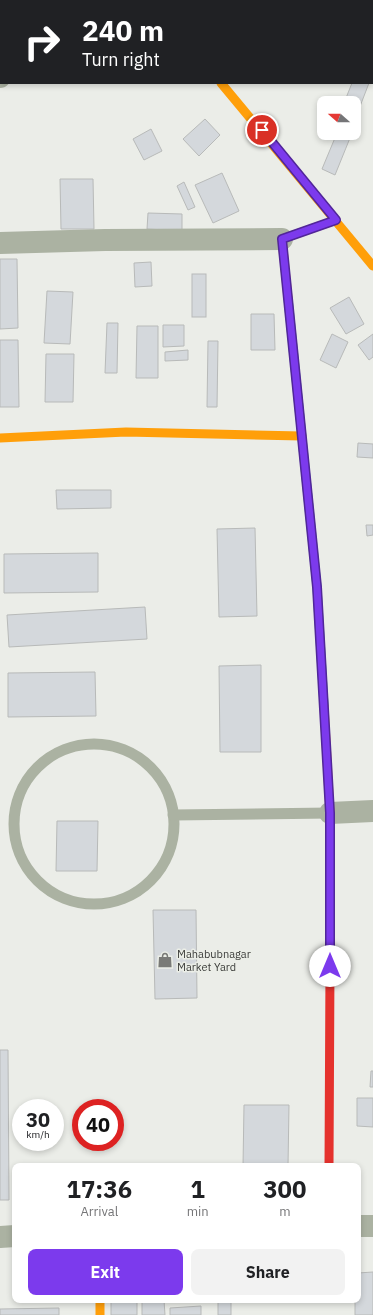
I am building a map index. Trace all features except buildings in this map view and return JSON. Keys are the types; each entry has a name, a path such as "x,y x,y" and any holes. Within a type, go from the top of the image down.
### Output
{"street":[{"path":"223,84 373,266"},
{"path":"0,243 105,240 282,239 336,220"},
{"path":"282,239 317,587 330,813 329,1163"},
{"path":"0,438 126,432 302,436"},
{"path":"330,813 373,811"},
{"path":"361,1226 373,1226"},
{"path":"0,1237 12,1236"},
{"path":"100,1303 100,1315"}],"lane":[{"path":"104,744 129,752 151,768 166,789 173,815 172,841 162,866 145,886 122,900 96,905 70,902 46,890 28,871 16,847 13,821 19,795 32,772 53,755 78,745 104,744"},
{"path":"173,815 330,813"}],"traffic: fast":[{"path":"288,298 317,587 324,706"}],"traffic: slow":[{"path":"222,84 373,266"},
{"path":"288,298 282,239 336,220"},
{"path":"0,438 126,432 302,436"},
{"path":"324,706 330,813 330,967"},
{"path":"100,1303 100,1315"}],"traffic: jam":[{"path":"329,1163 330,967"}],"place":[{"name":"Mahabubnagar Market Yard","path":"165,960"}],"route":[{"path":"262,130 336,220 282,239 317,587 330,813 330,966"}]}
